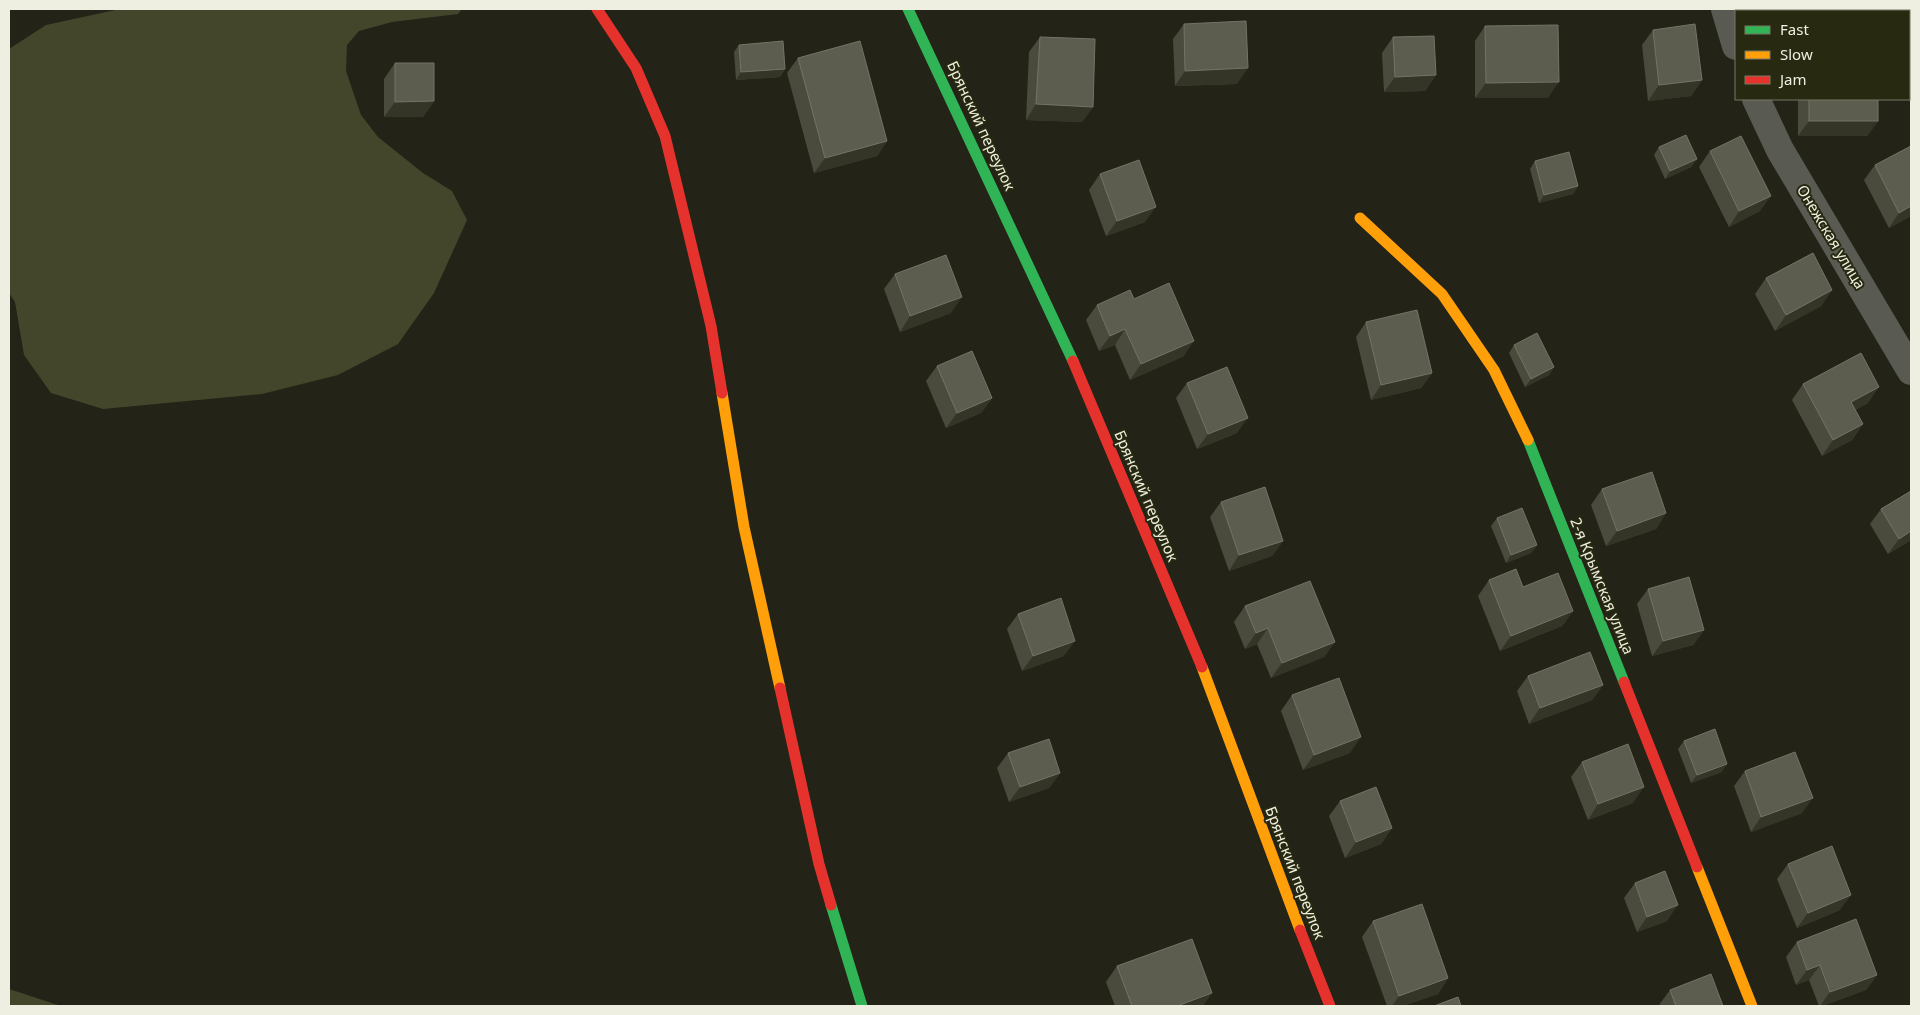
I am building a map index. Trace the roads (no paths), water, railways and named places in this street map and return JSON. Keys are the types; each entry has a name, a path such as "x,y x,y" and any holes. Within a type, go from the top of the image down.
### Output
{"street":[{"path":"597,9 636,68 665,136 712,326 744,527 819,864 862,1006"},
{"name":"Брянский переулок","path":"908,9 1065,341 1195,649 1330,1006"},
{"path":"1725,9 1735,43"},
{"name":"Онежская улица","path":"1756,100 1780,150 1911,371"},
{"name":"2-я Крымская улица","path":"1360,218 1442,294 1494,370 1526,434 1752,1006"}]}
